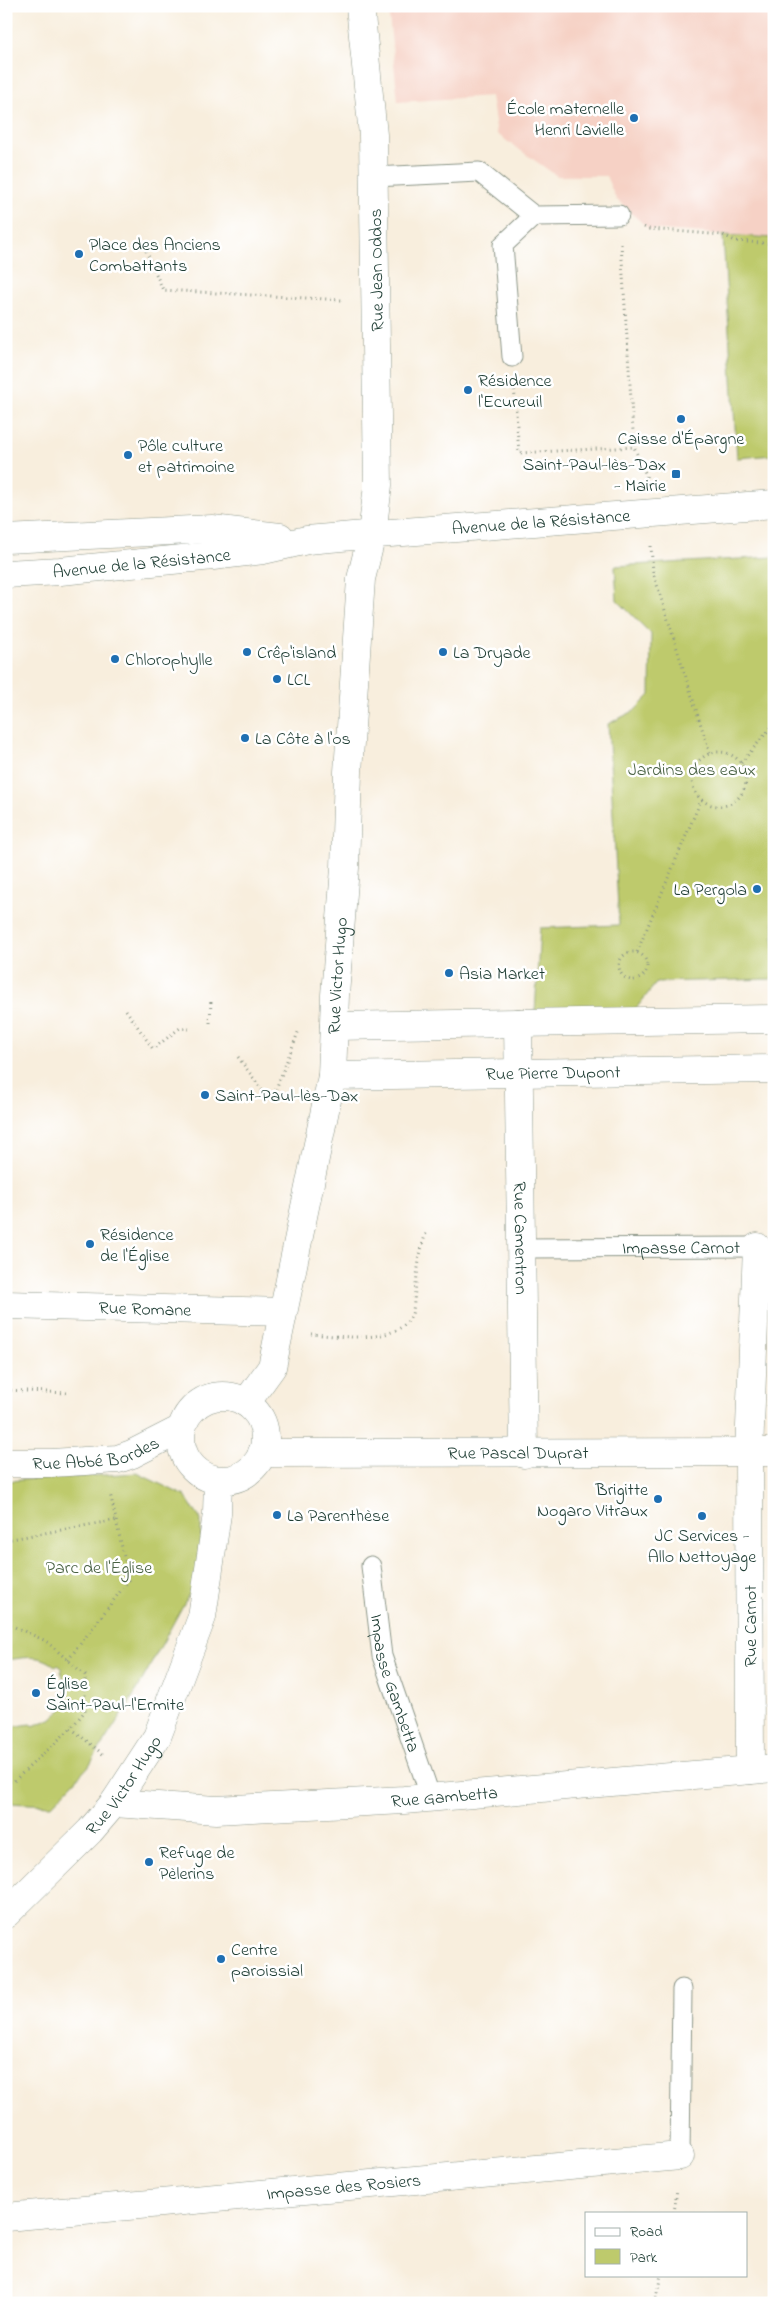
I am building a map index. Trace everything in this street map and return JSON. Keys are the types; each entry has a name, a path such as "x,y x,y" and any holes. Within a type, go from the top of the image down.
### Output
{"street":[{"name":"Rue Jean Oddos","path":"360,6 373,135 374,177 378,485 372,534"},
{"name":"Avenue de la Résistance","path":"6,574 60,571 221,555 263,550 307,540 372,534 774,504"},
{"name":"Avenue de la Résistance","path":"6,539 212,529 307,540"},
{"name":"Rue Victor Hugo","path":"246,1403 272,1367 332,1076 345,868 348,772 361,579 372,534"},
{"path":"334,1026 774,1019"},
{"name":"Rue Camentron","path":"518,1023 524,1454"},
{"name":"Rue Pierre Dupont","path":"332,1076 774,1069"},
{"name":"Impasse Carnot","path":"757,1248 762,1452"},
{"name":"Rue Romane","path":"6,1305 281,1320"},
{"path":"218,1396 233,1397 246,1403 257,1413 264,1426 265,1439 259,1461 249,1472 236,1479 218,1481 196,1472 186,1461 180,1443 181,1429 189,1412 204,1400 218,1396"},
{"name":"Rue Abbé Bordes","path":"6,1463 118,1459 132,1454 181,1429"},
{"name":"Rue Pascal Duprat","path":"262,1453 524,1454 762,1452"},
{"name":"Rue Carnot","path":"762,1452 762,1769"},
{"name":"Rue Victor Hugo","path":"6,1914 90,1831 114,1803 157,1737 202,1617 217,1514 218,1481"},
{"name":"Rue Gambetta","path":"114,1803 216,1810 431,1798 762,1769"},
{"name":"Impasse des Rosiers","path":"6,2217 680,2156"}],"lane":[{"path":"374,177 479,172 534,216 619,215"},
{"path":"512,357 503,245 534,216"},
{"name":"Impasse Carnot","path":"521,1248 757,1248"},
{"name":"Impasse Gambetta","path":"371,1566 382,1656 431,1798"},
{"path":"680,2156 682,1989"}],"path":[{"path":"710,754 653,572 646,475 634,447 619,215 624,215 648,229 724,234 735,241 774,244"},
{"path":"146,250 163,290 376,303"},
{"path":"512,357 519,453 634,447"},
{"path":"741,763 774,724"},
{"path":"727,753 741,763 745,770 745,788 735,802 718,807 701,800 693,786 693,770 697,763 710,754 727,753"},
{"path":"637,952 701,800"},
{"path":"637,952 645,958 646,972 634,980 625,978 619,972 620,958 627,953 637,952"},
{"path":"210,1023 211,1000"},
{"path":"126,1010 153,1049 180,1028 189,1029"},
{"path":"238,1057 265,1094 274,1094 301,1025"},
{"path":"281,1320 304,1334 363,1338 388,1333 404,1326 412,1314 421,1246 428,1230"},
{"path":"6,1390 68,1393"},
{"path":"68,1660 129,1580 103,1460"},
{"path":"6,1540 116,1520"},
{"path":"6,1623 46,1641 85,1675 85,1711 71,1728 14,1781 6,1782"},
{"path":"71,1728 107,1758"},
{"path":"655,2303 661,2276"}],"shaded area":[{"name":"École maternelle Henri Lavielle","path":"388,6 774,6 774,238 649,229 616,199 606,176 557,176 497,134 491,96 398,102"}],"green space":[{"path":"723,235 774,238 774,455 737,458"},
{"name":"Jardins des eaux","path":"774,557 774,979 657,982 634,1011 535,1013 540,928 619,925 608,724 634,711 650,695 651,634 617,600 615,566"},
{"name":"Parc de l'Église","path":"137,1473 185,1496 201,1520 201,1572 137,1690 88,1767 52,1805 6,1803 6,1728 30,1724 33,1726 51,1719 66,1706 64,1703 67,1689 61,1671 63,1669 58,1665 56,1667 38,1658 6,1660 6,1481"}],"place":[{"name":"École maternelle Henri Lavielle","path":"634,118"},
{"name":"Place des Anciens Combattants","path":"79,254"},
{"name":"Résidence l'Ecureuil","path":"468,390"},
{"name":"Caisse d'Épargne","path":"681,419"},
{"name":"Pôle culture et patrimoine","path":"128,455"},
{"name":"Saint-Paul-lès-Dax - Mairie","path":"676,474"},
{"name":"Crêp'island","path":"247,652"},
{"name":"La Dryade","path":"443,652"},
{"name":"Chlorophylle","path":"115,659"},
{"name":"LCL","path":"277,679"},
{"name":"La Côte à l'os","path":"245,738"},
{"name":"La Pergola","path":"757,889"},
{"name":"Asia Market","path":"449,973"},
{"name":"Saint-Paul-lès-Dax","path":"205,1095"},
{"name":"Résidence de l'Église","path":"90,1244"},
{"name":"Brigitte Nogaro Vitraux","path":"658,1499"},
{"name":"La Parenthèse","path":"277,1515"},
{"name":"JC Services - Allo Nettoyage","path":"702,1516"},
{"name":"Église Saint-Paul-l'Ermite","path":"36,1693"},
{"name":"Refuge de Pèlerins","path":"149,1862"},
{"name":"Centre paroissial","path":"221,1959"}]}
